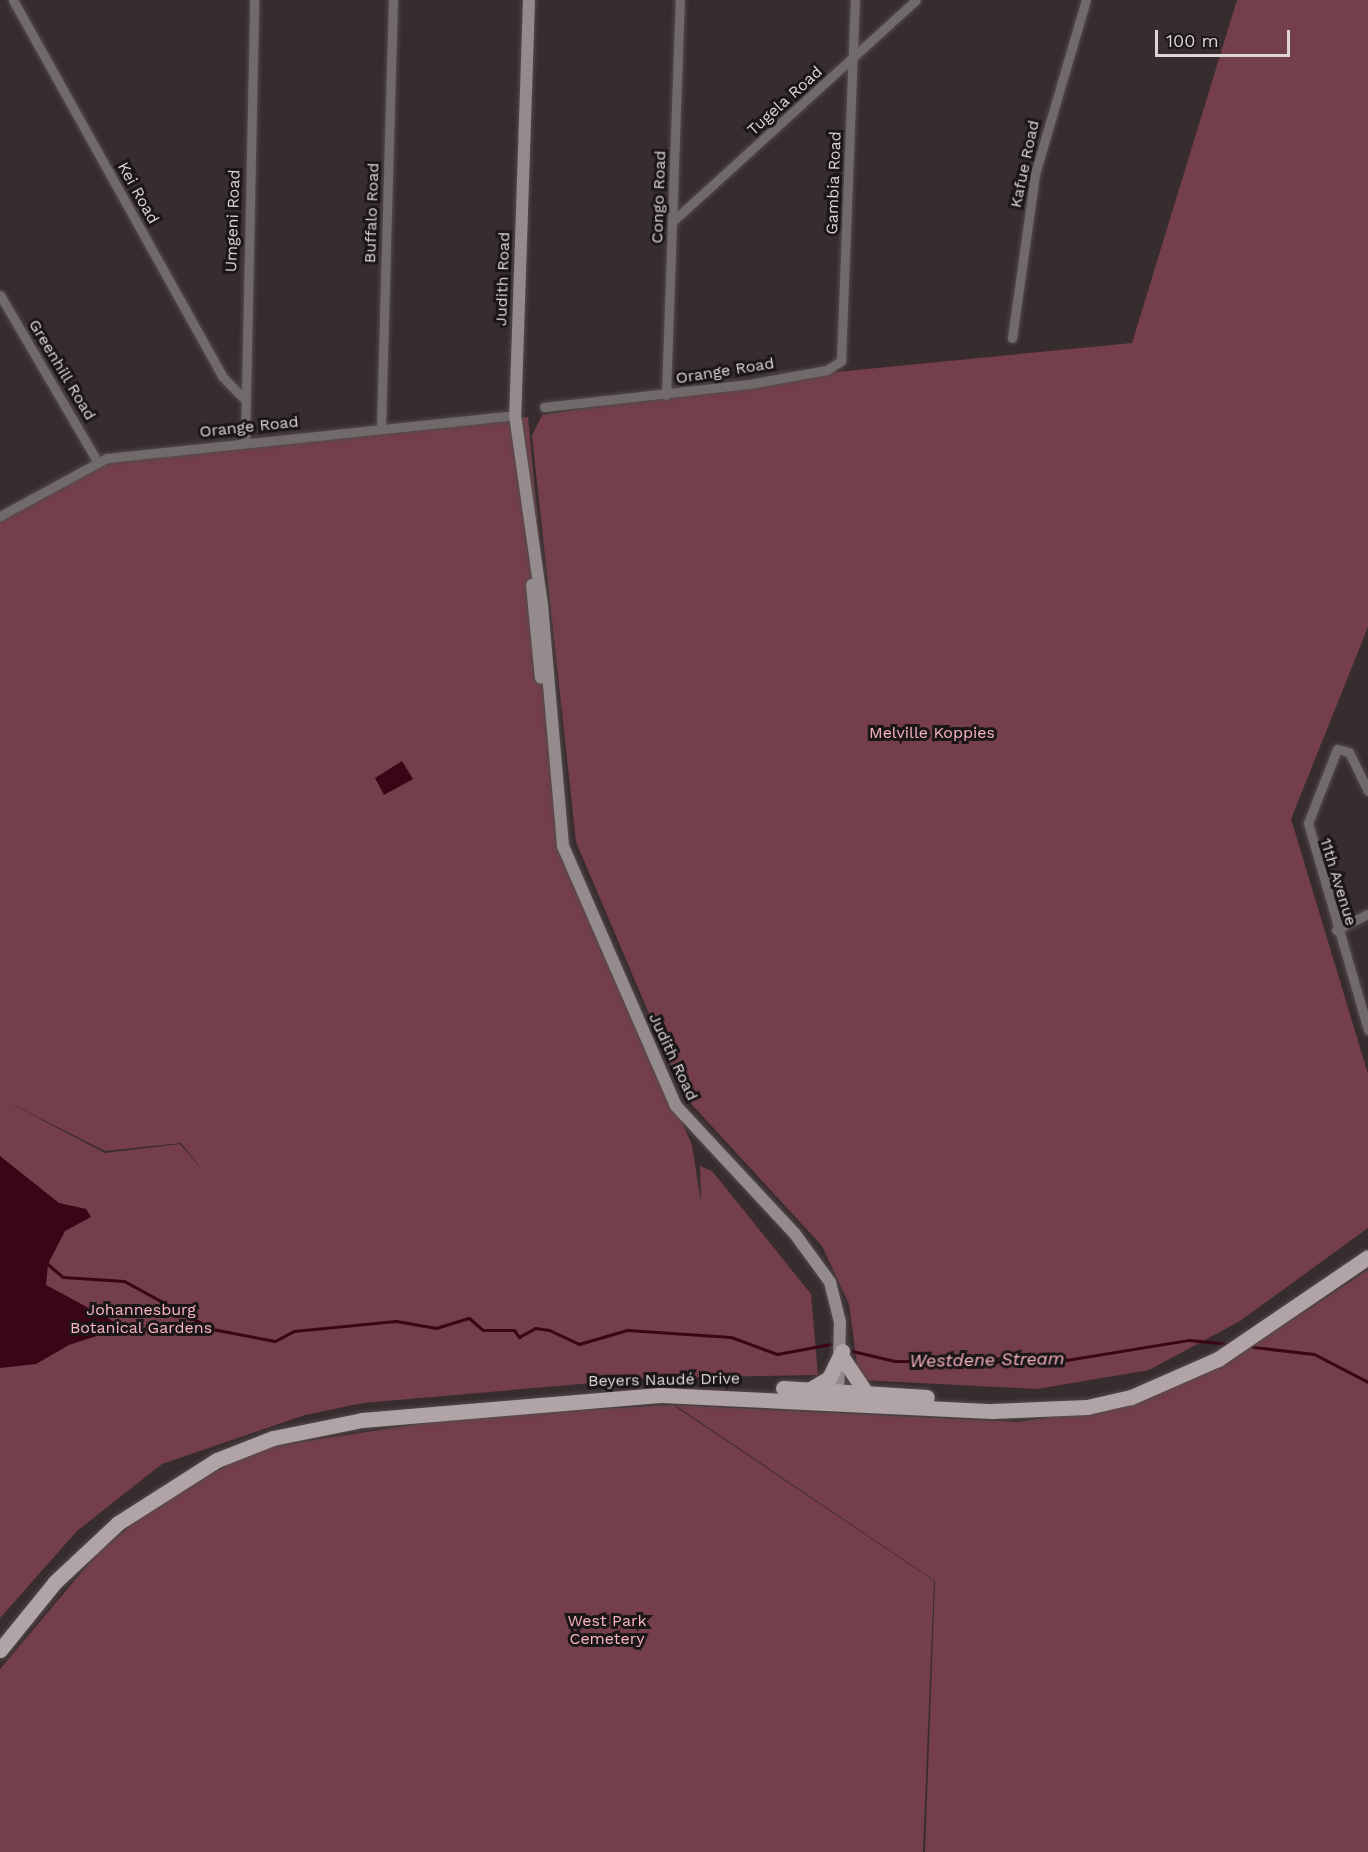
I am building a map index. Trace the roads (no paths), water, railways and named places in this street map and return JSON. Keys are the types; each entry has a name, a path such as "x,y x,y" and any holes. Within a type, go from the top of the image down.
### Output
{"main road":[{"name":"Beyers Naudé Drive","path":"0,1636 55,1571 118,1513 202,1459 268,1430 343,1413 569,1392 715,1385 808,1390 838,1397 866,1393 1028,1402 1122,1389 1232,1343 1368,1246"},
{"name":"Beyers Naudé Drive","path":"0,1650 55,1582 127,1516 218,1460 273,1438 362,1420 625,1397 838,1397 1018,1412 1131,1397 1251,1340 1368,1257"},
{"path":"808,1390 829,1378 842,1354 866,1393"}],"street":[{"name":"Kei Road","path":"13,0 222,376 242,397"},
{"name":"Umgeni Road","path":"244,443 242,397 254,0"},
{"name":"Buffalo Road","path":"381,427 393,0"},
{"name":"Judith Road","path":"529,0 515,415 534,558 536,643 549,720 564,851 672,1100 816,1260 837,1306 842,1354 838,1397"},
{"name":"Congo Road","path":"666,395 680,0"},
{"name":"Gambia Road","path":"838,365 844,348 855,0"},
{"name":"Tugela Road","path":"673,221 853,60 916,0"},
{"name":"Kafue Road","path":"1012,338 1035,174 1086,0"},
{"name":"Greenhill Road","path":"0,294 97,461"},
{"name":"Orange Road","path":"544,407 666,395 838,365"},
{"name":"Orange Road","path":"0,516 97,461 381,427 515,415"},
{"name":"11th Avenue","path":"1368,791 1349,752 1341,748 1333,751 1308,823 1336,930 1368,1030"},
{"path":"1336,930 1368,914"}],"waterway":[{"name":"Westdene Stream","path":"45,1262 63,1277 124,1281 212,1329 275,1341 294,1331 396,1321 436,1328 469,1318 483,1330 514,1330 519,1337 535,1328 549,1330 579,1344 627,1330 731,1337 777,1354 831,1344"},
{"name":"Westdene Stream","path":"852,1351 895,1361 1054,1362 1189,1340 1229,1344"},
{"name":"Westdene Stream","path":"1253,1347 1314,1354 1368,1382"}],"park label":[{"name":"Melville Koppies","path":"932,733"},
{"name":"Johannesburg Botanical Gardens","path":"141,1319"},
{"name":"West Park Cemetery","path":"607,1630"}]}
